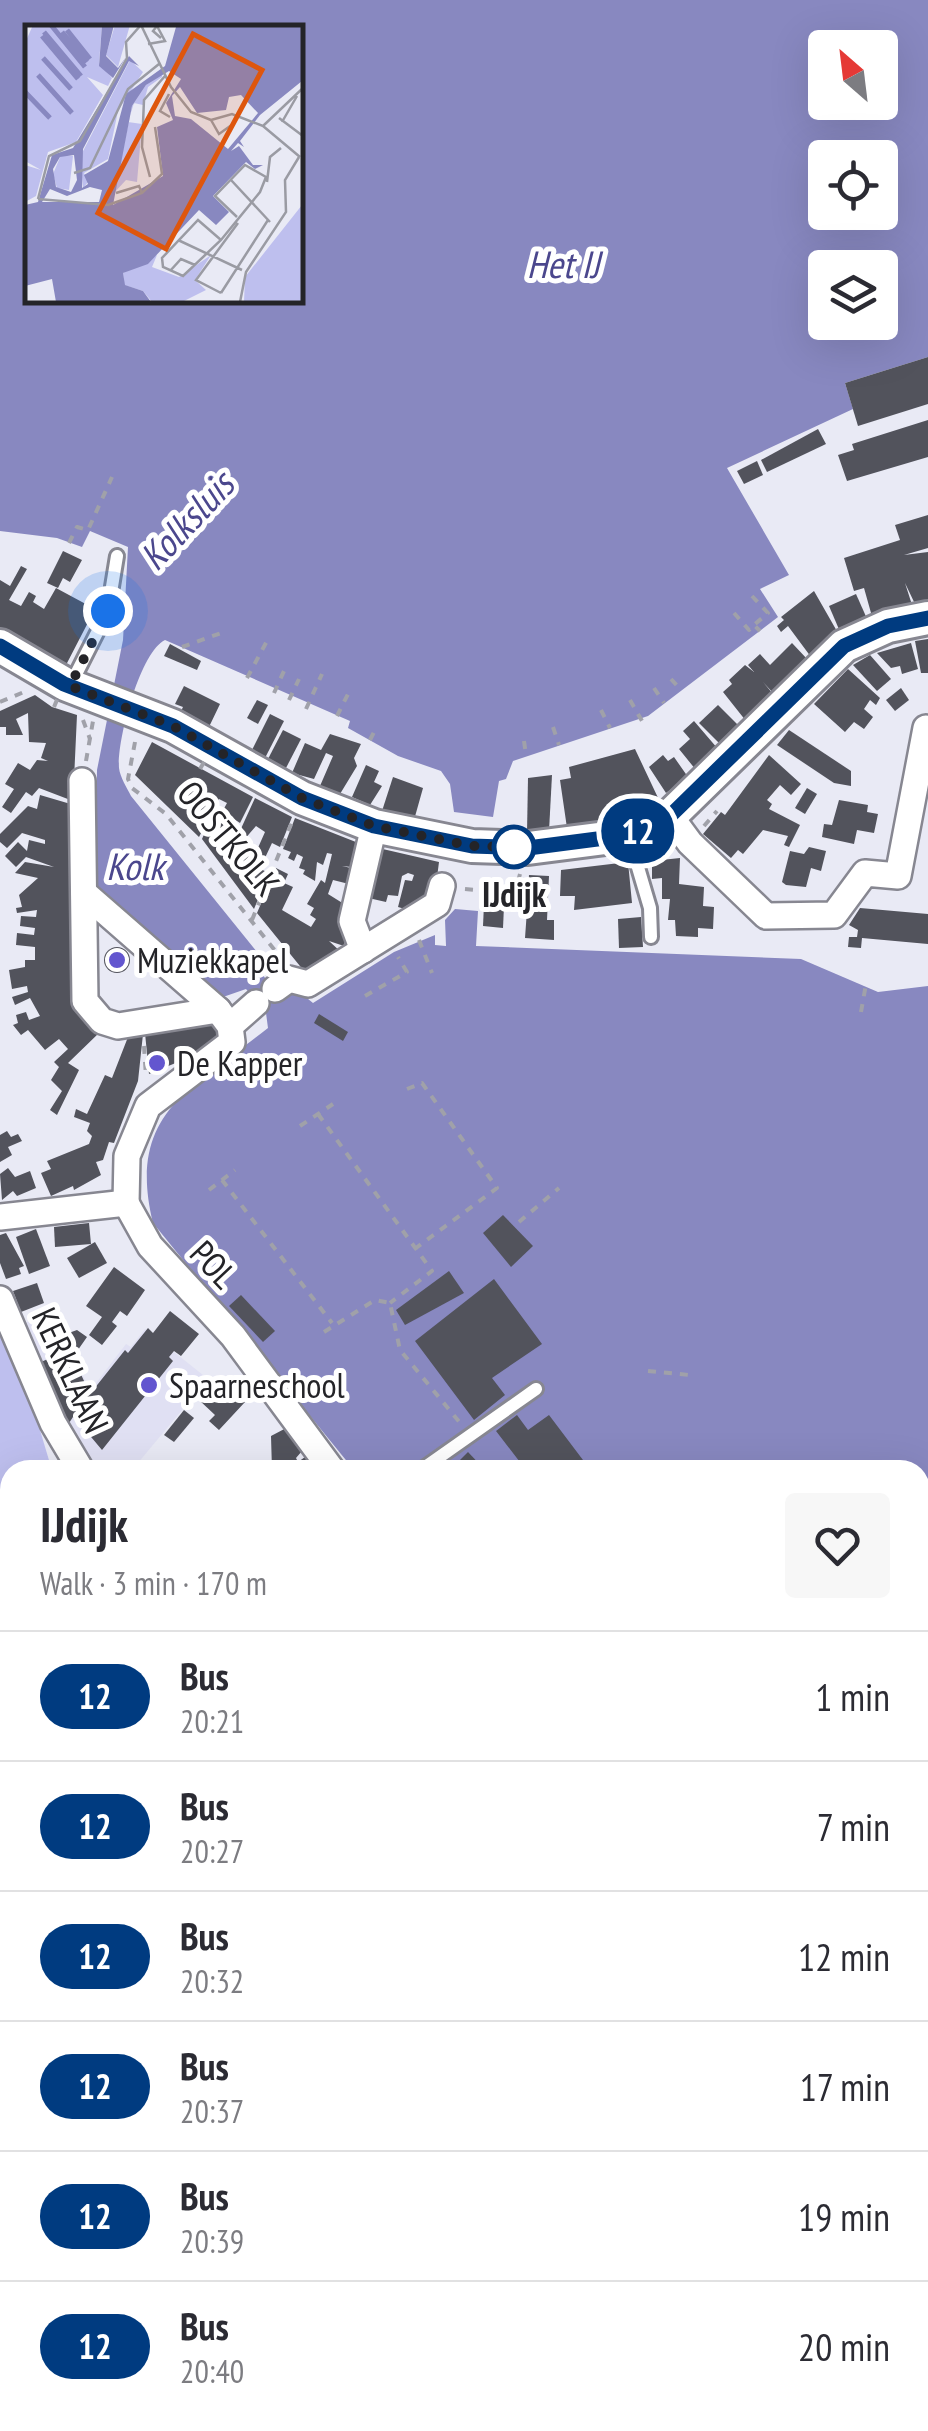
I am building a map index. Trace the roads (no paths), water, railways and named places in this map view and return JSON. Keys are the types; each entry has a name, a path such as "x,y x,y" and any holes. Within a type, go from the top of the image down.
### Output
{"street":[{"path":"0,646 61,696 119,718 173,726 302,798 374,826 472,846 572,845 628,835 670,816 844,646 888,626 928,618"},
{"path":"670,816 714,868 766,916 834,915 865,873 898,876 926,728"},
{"path":"82,780 85,1001 109,1024 224,1018 273,990 308,984 437,904 454,887"},
{"path":"363,950 352,921 374,826"},
{"path":"0,1217 126,1203 127,1156 148,1106 231,1046 224,1018 84,893"},
{"name":"POL","path":"126,1203 150,1246 233,1336 325,1460"},
{"name":"KERKLAAN","path":"0,1299 53,1423 75,1460"}],"lane":[{"path":"61,696 108,611 116,556"},
{"path":"628,835 650,908 652,937"},
{"path":"434,1460 536,1389"}],"water":[{"path":"0,0 928,0 928,357 845,383 853,409 727,468 789,575 760,589 778,617 648,716 513,761 506,779 499,781 493,817 454,812 450,784 441,771 398,756 348,728 350,721 165,640 139,678 122,738 119,768 131,796 270,968 262,974 282,1000 297,990 313,1003 394,952 435,935 435,945 446,946 445,920 455,909 478,911 476,946 801,959 878,992 928,986 928,1460 346,1460 153,1223 147,1186 149,1155 157,1129 191,1087 268,1028 266,1013 246,989 223,997 95,884 97,770 123,640 128,547 90,531 82,547 57,538 0,531"}],"place":[{"name":"IJdijk","path":"514,847"},
{"name":"Muziekkapel","path":"117,960"},
{"name":"De Kapper","path":"157,1063"},
{"name":"Spaarneschool","path":"149,1385"}],"water label":[{"name":"Het IJ","path":"563,263"},
{"name":"Kolksluis","path":"186,520"},
{"name":"Kolk","path":"135,865"}]}
